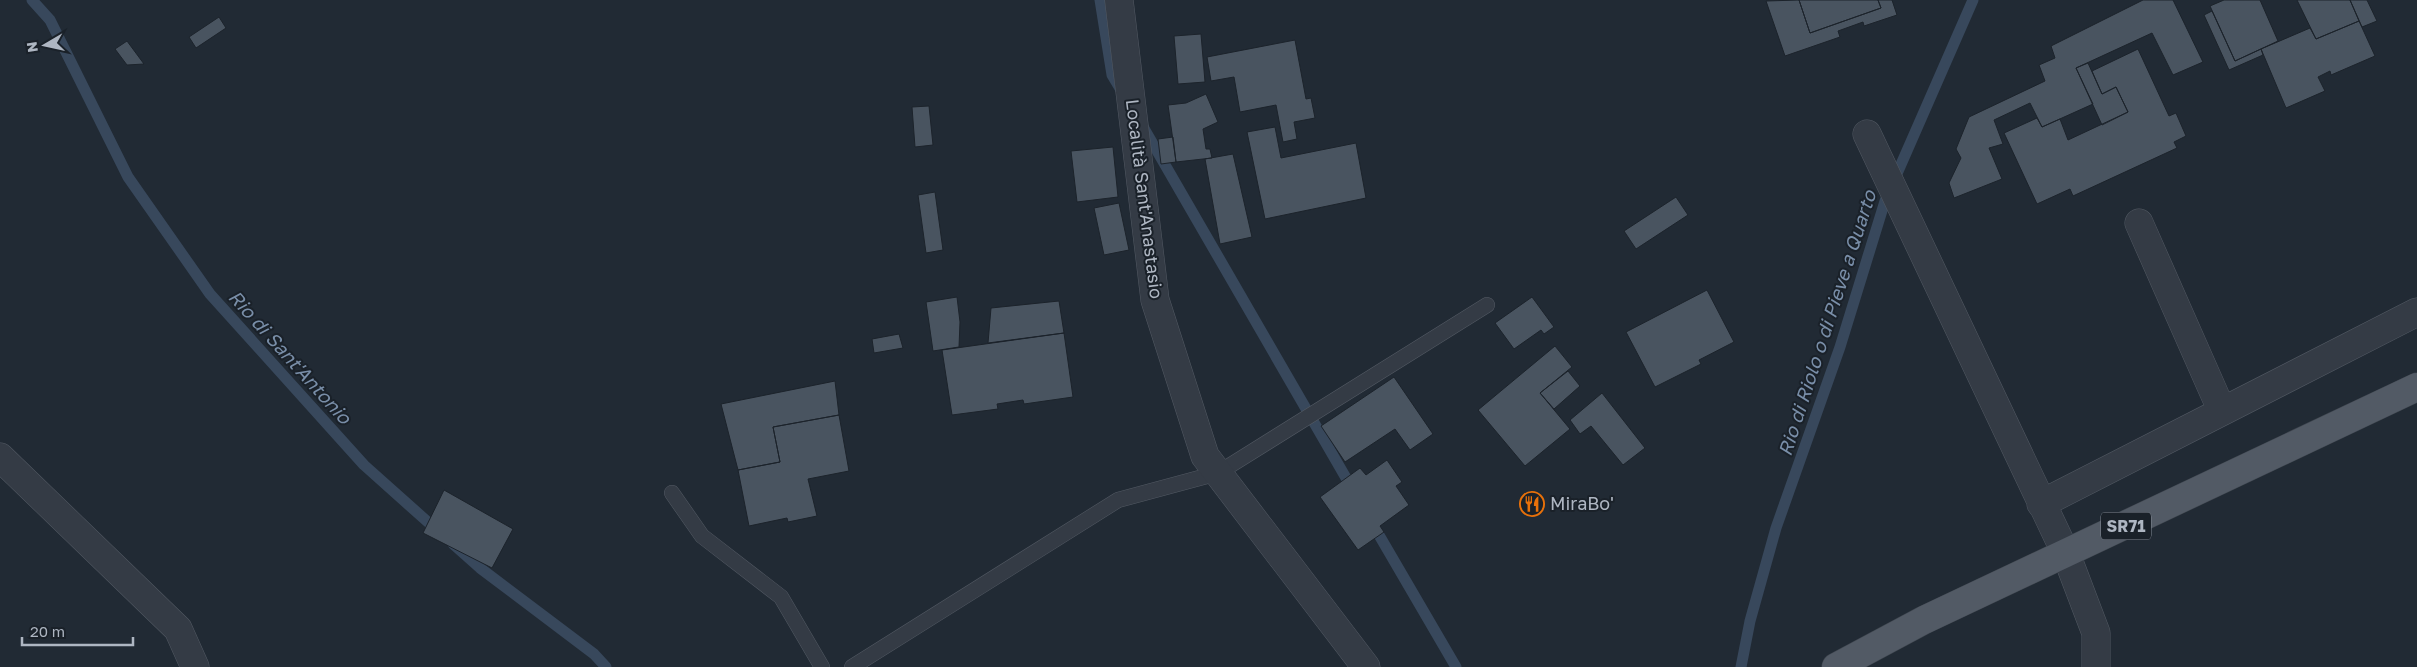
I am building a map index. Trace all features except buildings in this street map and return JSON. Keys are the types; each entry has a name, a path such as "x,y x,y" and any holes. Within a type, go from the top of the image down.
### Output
{"main road":[{"name":"SR71","path":"1836,667 1924,620 2417,387"}],"street":[{"name":"Località Sant'Anastasio","path":"1119,0 1155,300 1205,456 1366,667"},
{"path":"1867,134 2066,554 2096,633 2096,667"},
{"path":"2139,223 2222,411"},
{"path":"2041,504 2417,312"},
{"path":"0,456 178,630 195,667"}],"lane":[{"path":"852,667 1118,500 1218,472 1487,305"},
{"path":"672,493 702,536 781,597 822,667"}],"waterway":[{"name":"Rio di Sant'Antonio","path":"32,0 50,20 128,177 210,294 364,465 439,532"},
{"path":"1100,0 1112,75 1121,90"},
{"name":"Rio di Riolo o di Pieve a Quarto","path":"1741,667 1750,621 1776,528 1840,347 1885,201 1973,0"},
{"path":"1142,125 1353,490"},
{"path":"1372,523 1456,667"},
{"name":"Rio di Sant'Antonio","path":"453,544 480,568 594,654 606,667"}],"place":[{"name":"MiraBo'","path":"1532,504"}]}
